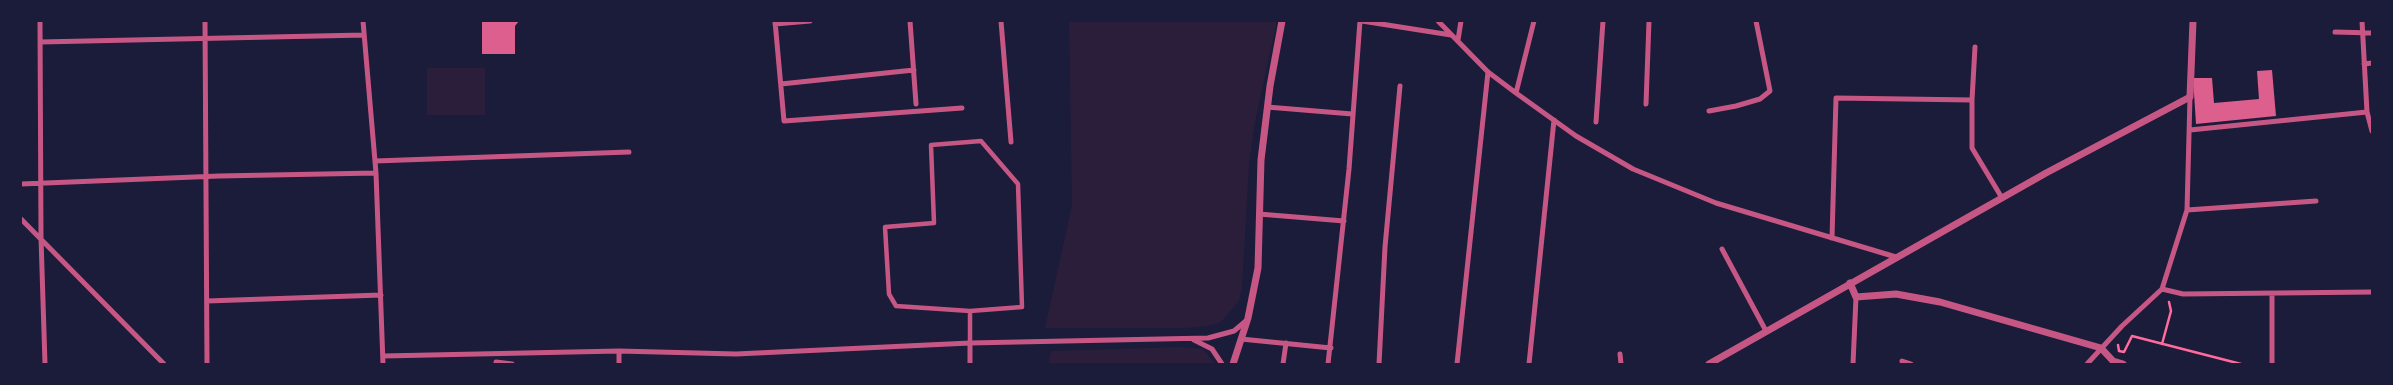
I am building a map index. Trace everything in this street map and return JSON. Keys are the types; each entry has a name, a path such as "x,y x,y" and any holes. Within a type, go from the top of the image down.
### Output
{"street":[{"path":"40,21 40,184 45,364"},
{"path":"205,21 207,364"},
{"path":"363,21 376,172 383,364"},
{"path":"810,21 775,23 784,121 962,108"},
{"path":"910,21 916,104"},
{"path":"1001,21 1011,142"},
{"path":"1233,364 1248,318 1258,268 1261,160 1282,21"},
{"path":"1328,364 1344,220 1361,21 1452,35"},
{"path":"1438,21 1488,72 1576,136 1633,169 1670,186 1716,203 1896,257"},
{"path":"1458,40 1461,21"},
{"path":"1516,93 1534,21"},
{"path":"1596,122 1603,21"},
{"path":"1646,104 1649,21"},
{"path":"1708,111 1760,99 1770,91 1756,21"},
{"path":"2087,364 2122,326 2162,289 2187,210 2193,21"},
{"path":"2362,21 2365,32 2364,64 2367,112 2372,131"},
{"path":"2335,32 2372,33"},
{"path":"40,42 364,35"},
{"path":"1975,47 1972,148 2002,198"},
{"path":"2364,64 2372,63"},
{"path":"781,84 914,70"},
{"path":"1457,364 1488,72"},
{"path":"1379,364 1386,247 1400,86"},
{"path":"1709,364 2002,198 2190,97"},
{"path":"1832,238 1836,98 1972,100"},
{"path":"1268,107 1352,114"},
{"path":"2190,130 2367,112"},
{"path":"1529,364 1554,120"},
{"path":"981,141 1018,184 1022,307 970,311 896,306 889,294 885,226 934,223 931,145 981,141"},
{"path":"375,161 629,152"},
{"path":"21,184 376,172"},
{"path":"2187,210 2316,201"},
{"path":"1259,214 1344,220"},
{"path":"21,219 164,364"},
{"path":"1722,249 1766,331"},
{"path":"1850,283 1856,297 1853,364"},
{"path":"2162,289 2183,294 2372,292"},
{"path":"1856,297 1896,294 1940,302 2101,348 2113,361 2124,364"},
{"path":"2272,294 2272,364"},
{"path":"207,301 381,295"},
{"path":"970,311 970,364"},
{"path":"383,356 620,351 736,354 970,343 1192,338 1223,336 1234,331 1248,318"},
{"path":"1192,338 1212,349 1222,364"},
{"path":"1241,339 1330,348"},
{"path":"1283,364 1286,343"},
{"path":"619,364 620,351"},
{"path":"1620,354 1621,364"},
{"path":"1902,361 1911,364"},
{"path":"496,362 512,364"}],"path":[{"path":"2162,344 2171,311 2169,302"},
{"path":"2120,341 2117,347 2119,351 2124,352 2132,336 2241,364"}],"shaded area":[{"path":"1069,21 1277,21 1255,122 1249,165 1242,288 1239,301 1221,322 1208,326 1186,328 1045,328 1072,205"},
{"path":"427,68 485,68 485,115 427,115"},
{"path":"1181,347 1203,349 1215,364 1048,364 1051,351"}],"building":[{"path":"482,21 519,21 515,26 515,54 482,54"},
{"path":"2272,70 2276,116 2196,124 2193,78 2212,78 2214,103 2259,99 2257,71"}]}
